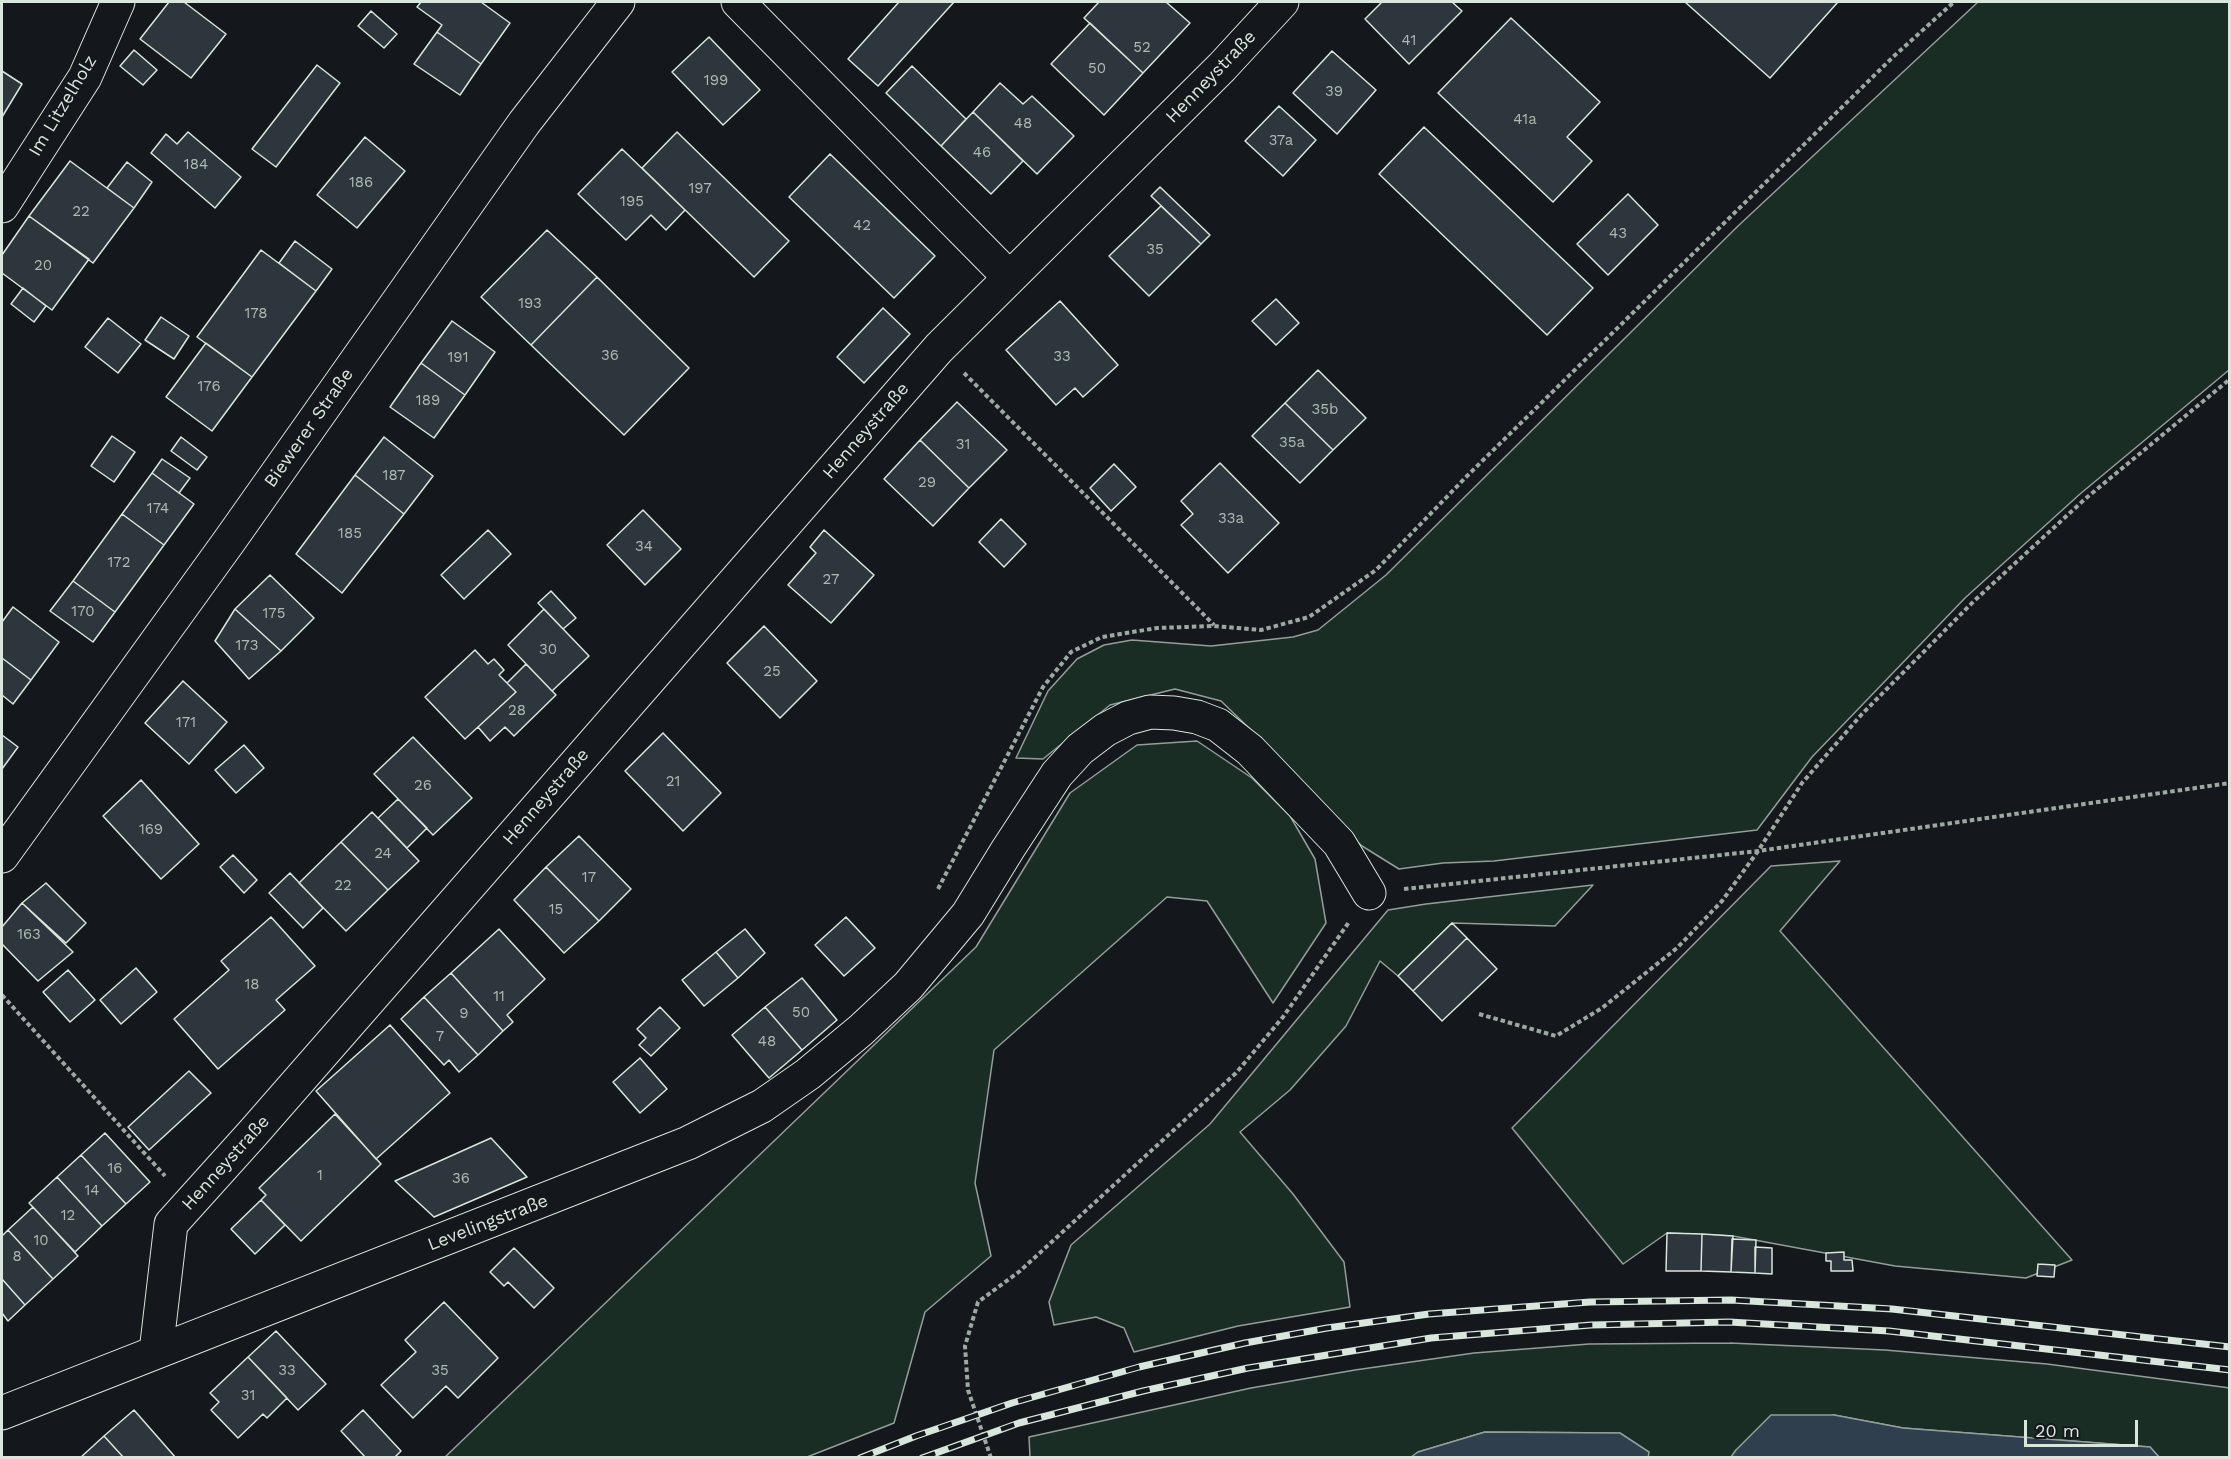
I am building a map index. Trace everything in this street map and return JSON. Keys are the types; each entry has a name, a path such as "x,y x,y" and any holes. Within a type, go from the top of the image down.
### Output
{"street":[{"name":"Im Litzelholz","path":"2,206 85,76 118,2"},
{"name":"Biewerer Straße","path":"2,856 230,540 524,123 618,2"},
{"path":"738,2 1009,276"},
{"name":"Henneystraße","path":"156,1352 171,1224 939,348 1222,67 1282,2"},
{"name":"Levelingstraße","path":"2,1413 688,1143 762,1106 808,1074 861,1030 908,986 968,914 1057,774 1080,749 1105,730 1128,718 1150,712 1174,713 1197,717 1218,725 1250,750 1339,843 1369,893"}],"path":[{"path":"935,894 1044,687 1071,652 1102,637 1157,628 1214,626 1261,630 1309,617 1376,570 1468,475 1894,56 1954,2"},
{"path":"939,348 1214,626"},
{"path":"1479,1014 1556,1036 1602,1008 1677,948 1722,901 1802,783 1863,714 1974,601 2085,499 2229,379"},
{"path":"990,1458 969,1389 965,1346 978,1302 1020,1271 1236,1072 1283,1017 1369,893 1758,851 2229,783"},
{"path":"2,995 190,1203"}],"green space":[{"path":"1978,2 2229,2 2229,370 2080,494 1965,598 1812,757 1757,830 1494,861 1443,863 1399,869 1362,846 1316,804 1279,757 1221,701 1175,689 1110,705 1043,759 1016,758 1048,691 1077,659 1104,645 1132,640 1211,646 1293,637 1318,630 1386,575 1738,226"},
{"path":"1197,741 1252,778 1290,816 1315,859 1326,923 1273,1003 1207,901 1167,897 994,1050 975,1183 991,1256 925,1312 894,1423 807,1457 444,1458 976,947 1070,793 1137,745"},
{"path":"1840,861 1780,931 2072,1260 2026,1278 1895,1266 1733,1236 1667,1233 1623,1264 1512,1128 1771,866"},
{"path":"1593,885 1555,926 1452,923 1398,976 1380,961 1346,1026 1290,1090 1240,1132 1293,1194 1344,1262 1350,1307 1238,1326 1134,1352 1124,1328 1096,1317 1054,1325 1049,1302 1071,1245 1210,1124 1388,910"},
{"path":"1730,1343 1885,1350 2047,1364 2230,1388 2229,1458 2159,1457 2150,1447 1903,1428 1834,1415 1736,1450 1731,1458 1648,1457 1648,1452 1620,1433 1485,1432 1418,1452 1411,1458 1030,1457 1029,1437 1251,1388 1355,1370 1474,1353 1589,1344"}],"water":[{"path":"1771,1415 1834,1415 1903,1428 2150,1447 2159,1457 1731,1457"},
{"path":"1485,1432 1620,1433 1649,1452 1648,1458 1411,1457 1418,1452"}],"building":[{"path":"169,2 184,2 226,34 191,78 140,39"},
{"path":"421,2 481,2 510,23 481,64 437,32 442,25 417,7"},
{"path":"899,2 954,2 878,86 848,59"},
{"path":"1099,2 1166,2 1190,23 1143,73 1084,18"},
{"path":"1382,2 1452,2 1462,11 1409,64 1365,19"},
{"path":"1685,2 1838,2 1770,78"},
{"path":"371,11 397,34 384,48 358,26"},
{"path":"1511,18 1600,102 1567,137 1592,161 1553,202 1438,93"},
{"path":"1090,23 1143,73 1104,115 1051,64"},
{"path":"437,32 481,64 460,95 414,64"},
{"path":"709,37 760,90 723,125 672,72"},
{"path":"134,50 157,70 143,85 120,66"},
{"path":"1332,51 1376,90 1337,134 1293,93"},
{"path":"317,65 340,83 276,167 252,149"},
{"path":"912,66 966,119 941,146 886,93"},
{"path":"2,71 22,84 2,117"},
{"path":"1000,83 1023,104 1032,96 1074,136 1037,174 973,112"},
{"path":"1279,106 1316,140 1283,176 1245,141"},
{"path":"973,112 1023,161 991,194 941,146"},
{"path":"1424,127 1593,288 1547,335 1379,174"},
{"path":"188,132 241,177 215,208 151,153 166,134 177,144"},
{"path":"677,132 789,241 754,277 642,168"},
{"path":"365,137 405,171 357,228 317,195"},
{"path":"622,149 685,210 666,230 651,215 626,240 578,194"},
{"path":"830,154 935,256 894,298 789,197"},
{"path":"70,161 134,208 93,263 29,216"},
{"path":"127,162 152,182 134,208 107,188"},
{"path":"1160,187 1210,235 1201,244 1151,196"},
{"path":"1628,194 1658,225 1608,275 1577,244"},
{"path":"1161,206 1201,244 1149,296 1109,256"},
{"path":"29,216 89,259 52,310 2,273 2,255"},
{"path":"547,230 597,277 531,345 481,297"},
{"path":"295,241 332,269 316,291 279,263"},
{"path":"261,250 316,291 252,377 197,337"},
{"path":"597,277 689,368 624,435 531,345"},
{"path":"23,288 46,306 34,322 11,304"},
{"path":"1276,299 1299,323 1276,345 1252,321"},
{"path":"1060,301 1118,365 1083,397 1075,388 1056,405 1006,350"},
{"path":"883,308 910,334 864,383 837,357"},
{"path":"161,317 189,336 174,359 145,340"},
{"path":"108,318 141,344 118,373 85,347"},
{"path":"452,321 495,352 465,395 421,363"},
{"path":"206,343 252,377 212,431 166,397"},
{"path":"421,363 465,395 434,438 390,407"},
{"path":"1318,370 1366,418 1333,450 1285,403"},
{"path":"957,402 1007,450 969,488 920,440"},
{"path":"1285,403 1333,450 1300,483 1252,436"},
{"path":"112,436 135,452 114,482 91,466"},
{"path":"181,437 207,457 197,470 171,451"},
{"path":"384,437 433,476 404,514 355,475"},
{"path":"920,440 969,488 933,526 884,479"},
{"path":"162,459 190,478 179,493 152,473"},
{"path":"1220,463 1279,523 1228,573 1181,525 1193,514 1181,501"},
{"path":"1114,464 1136,487 1111,511 1090,488"},
{"path":"152,473 194,504 164,545 122,514"},
{"path":"355,475 404,514 342,593 296,554"},
{"path":"643,510 681,549 645,585 607,545"},
{"path":"122,514 164,545 115,612 73,581"},
{"path":"1001,519 1026,544 1004,567 979,542"},
{"path":"488,530 511,554 464,599 441,575"},
{"path":"824,530 874,575 831,623 788,585 816,553 810,547"},
{"path":"270,575 314,618 281,651 235,609"},
{"path":"73,581 115,612 93,642 50,611"},
{"path":"551,591 576,618 563,629 538,603"},
{"path":"13,607 59,642 31,680 2,658 2,622"},
{"path":"235,609 281,651 249,679 215,641"},
{"path":"544,609 589,656 552,691 508,645"},
{"path":"764,626 817,681 780,718 727,663"},
{"path":"475,650 488,664 494,659 504,670 499,675 516,692 465,739 425,697"},
{"path":"2,658 31,680 13,704 2,695"},
{"path":"526,664 556,695 514,736 505,727 490,741 478,727 516,692 507,683"},
{"path":"183,681 227,722 189,764 145,723"},
{"path":"663,733 721,793 683,831 625,771"},
{"path":"2,735 18,747 2,769"},
{"path":"413,737 472,798 433,835 374,774"},
{"path":"244,745 264,768 236,793 215,770"},
{"path":"141,780 199,844 161,879 103,816"},
{"path":"398,799 427,828 407,848 378,818"},
{"path":"372,812 419,861 388,890 341,842"},
{"path":"579,836 631,889 599,921 546,867"},
{"path":"341,842 388,890 346,931 299,883"},
{"path":"233,855 257,880 244,893 220,867"},
{"path":"546,867 599,921 564,953 514,900"},
{"path":"290,873 323,908 303,928 269,893"},
{"path":"46,883 86,923 66,943 22,903"},
{"path":"22,903 73,952 38,981 2,944 2,927"},
{"path":"271,917 315,966 276,1000 285,1010 218,1069 174,1019 229,970 221,961"},
{"path":"846,917 875,948 844,976 815,945"},
{"path":"1452,923 1467,938 1413,991 1398,976"},
{"path":"499,929 545,979 507,1015 513,1022 503,1031 451,973"},
{"path":"745,929 765,953 738,978 716,952"},
{"path":"1467,938 1497,969 1442,1021 1413,991"},
{"path":"716,952 738,978 704,1006 682,980"},
{"path":"136,968 157,992 121,1024 100,1000"},
{"path":"68,970 95,1000 70,1022 43,992"},
{"path":"451,973 503,1031 478,1055 424,997"},
{"path":"802,978 837,1020 802,1050 765,1007"},
{"path":"424,997 478,1055 459,1072 449,1060 444,1065 401,1019"},
{"path":"660,1007 680,1028 651,1056 639,1045 646,1038 637,1029"},
{"path":"765,1007 802,1050 769,1078 732,1035"},
{"path":"390,1025 450,1093 376,1159 316,1091"},
{"path":"640,1058 667,1089 640,1113 613,1082"},
{"path":"189,1071 211,1093 149,1150 128,1127"},
{"path":"335,1114 381,1164 301,1241 261,1200 266,1195 259,1188"},
{"path":"105,1133 150,1182 126,1204 81,1155"},
{"path":"491,1138 527,1177 434,1217 395,1181"},
{"path":"81,1155 126,1204 102,1226 57,1177"},
{"path":"57,1177 102,1226 75,1252 29,1203"},
{"path":"261,1200 285,1225 255,1254 231,1229"},
{"path":"33,1207 78,1256 53,1279 8,1230"},
{"path":"8,1230 53,1279 25,1305 2,1279 2,1236"},
{"path":"1667,1233 1702,1234 1701,1271 1666,1271"},
{"path":"1702,1234 1733,1236 1731,1272 1701,1271"},
{"path":"1732,1239 1756,1240 1755,1273 1731,1272"},
{"path":"1755,1247 1772,1248 1772,1274 1755,1273"},
{"path":"514,1248 554,1288 534,1308 508,1282 504,1286 490,1272"},
{"path":"1844,1252 1844,1260 1852,1260 1853,1271 1831,1271 1831,1261 1826,1261 1826,1253"},
{"path":"2038,1264 2055,1265 2054,1277 2037,1276"},
{"path":"2,1279 25,1305 8,1321 2,1313"},
{"path":"444,1302 498,1358 458,1398 446,1386 413,1418 381,1385 416,1352 405,1340"},
{"path":"276,1331 326,1384 298,1410 248,1357"},
{"path":"248,1357 287,1398 267,1418 263,1414 238,1438 211,1410 219,1402 210,1393"},
{"path":"134,1410 176,1458 124,1458 104,1436"},
{"path":"363,1410 401,1451 394,1458 366,1458 341,1431"},
{"path":"104,1436 124,1458 80,1458"}],"railway":[{"path":"860,1458 1012,1403 1139,1367 1245,1343 1327,1328 1429,1314 1590,1302 1731,1300 1892,1309 2230,1347"},
{"path":"922,1458 1019,1423 1143,1391 1248,1368 1431,1338 1591,1325 1729,1322 1889,1331 2230,1370"}]}
